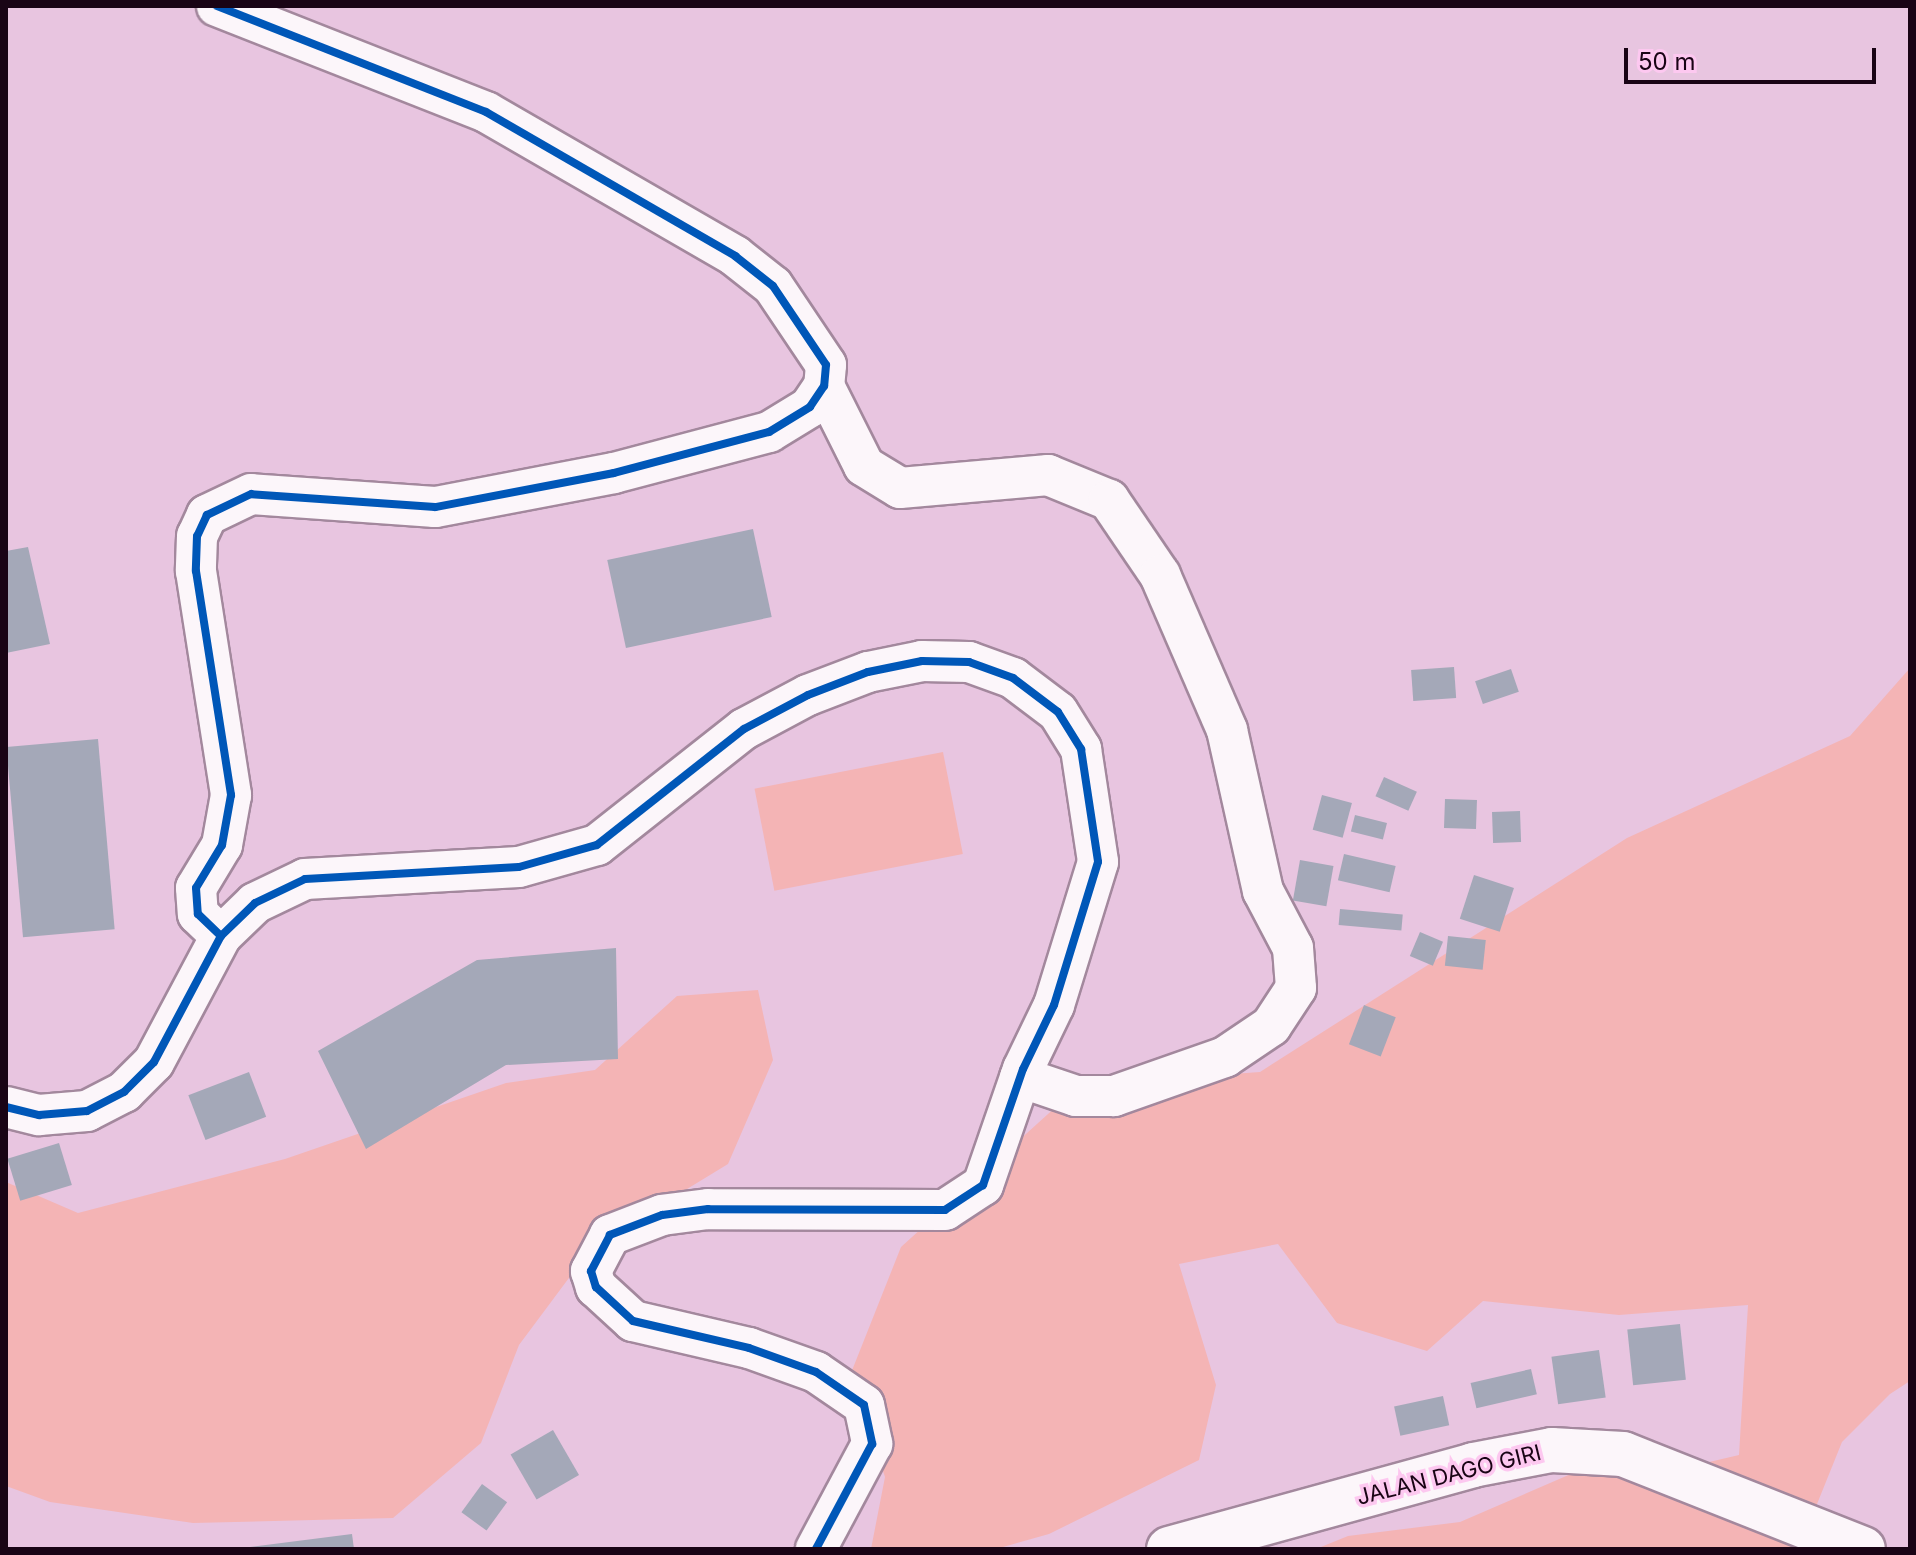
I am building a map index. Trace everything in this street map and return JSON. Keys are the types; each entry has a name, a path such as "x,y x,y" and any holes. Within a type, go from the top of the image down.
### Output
{"main road":[{"name":"JALAN DAGO GIRI","path":"1169,1549 1473,1465 1552,1450 1623,1454 1863,1549"}],"street":[{"path":"217,6 486,112 735,256 773,286 810,336 826,365 824,386 810,407 769,432 614,473 435,507 251,494 207,515 197,536 196,571 231,795 222,845 196,888 198,914 221,936"},
{"path":"824,386 864,466 900,488 1048,475 1109,500 1160,575 1227,730 1263,891 1293,948 1296,988 1271,1026 1225,1057 1114,1096 1076,1096 1020,1077"},
{"path":"6,1107 39,1115 87,1111 124,1092 154,1062 221,936 255,903 305,879 519,867 597,845 744,729 808,695 868,672 922,661 969,662 1013,678 1058,712 1081,749 1098,862 1054,1005 1020,1077 983,1185 945,1210 708,1209 662,1215 610,1235 597,1252 591,1271 596,1287 633,1321 749,1348 816,1372 864,1405 872,1444 816,1549"}],"shaded area":[{"path":"1910,668 1910,1381 1890,1394 1842,1442 1815,1509 1823,1549 1316,1549 1348,1536 1460,1522 1594,1464 1671,1471 1739,1455 1748,1305 1619,1315 1483,1301 1427,1351 1337,1323 1278,1244 1179,1264 1216,1385 1199,1460 1049,1534 996,1549 871,1549 885,1477 851,1373 901,1247 1080,1085 1260,1072 1627,838 1850,736"},
{"path":"943,752 963,854 774,891 755,789"},
{"path":"758,990 773,1060 728,1164 592,1247 519,1345 481,1443 393,1518 193,1523 50,1502 6,1486 6,1182 78,1213 285,1159 506,1083 595,1070 677,996"}],"building":[{"path":"753,529 772,617 626,648 607,560"},
{"path":"28,547 50,644 6,653 6,551"},
{"path":"1454,667 1456,698 1413,701 1411,670"},
{"path":"1511,669 1519,692 1483,704 1475,681"},
{"path":"98,739 115,929 23,937 6,747"},
{"path":"1384,777 1417,792 1408,811 1375,796"},
{"path":"1322,795 1352,803 1343,838 1313,830"},
{"path":"1445,799 1477,800 1476,829 1444,828"},
{"path":"1520,811 1521,842 1493,843 1492,812"},
{"path":"1355,815 1387,823 1383,839 1351,831"},
{"path":"1344,854 1396,866 1390,892 1338,880"},
{"path":"1300,860 1333,866 1326,906 1293,900"},
{"path":"1474,875 1514,888 1500,932 1460,919"},
{"path":"1340,909 1403,914 1401,930 1339,925"},
{"path":"1420,932 1443,942 1433,966 1410,956"},
{"path":"1448,936 1486,940 1483,970 1445,966"},
{"path":"616,948 618,1059 506,1065 366,1149 318,1051 477,960"},
{"path":"1364,1005 1396,1017 1381,1056 1349,1044"},
{"path":"249,1072 266,1117 206,1140 188,1095"},
{"path":"59,1143 72,1185 20,1201 7,1159"},
{"path":"1680,1324 1686,1380 1633,1385 1627,1330"},
{"path":"1599,1350 1606,1398 1558,1404 1551,1357"},
{"path":"1531,1369 1537,1394 1476,1408 1471,1383"},
{"path":"1443,1396 1449,1425 1400,1436 1394,1406"},
{"path":"553,1430 579,1475 537,1500 511,1454"},
{"path":"482,1484 507,1502 487,1531 461,1512"},
{"path":"352,1534 354,1549 250,1549 250,1547"}],"cycle path":[{"path":"217,6 486,112 735,256 773,286 826,365 824,386 810,407 769,432 614,473 435,507 251,494 207,515 197,536 196,571 231,795 222,845 196,888 198,914 221,936"},
{"path":"6,1107 39,1115 87,1111 124,1092 154,1062 221,936 255,903 305,879 519,867 597,845 744,729 808,695 868,672 922,661 969,662 1013,678 1058,712 1081,749 1098,862 1054,1005 1023,1069 983,1185 945,1210 708,1209 662,1215 610,1235 591,1271 596,1287 633,1321 749,1348 816,1372 864,1405 872,1444 816,1549"}]}
